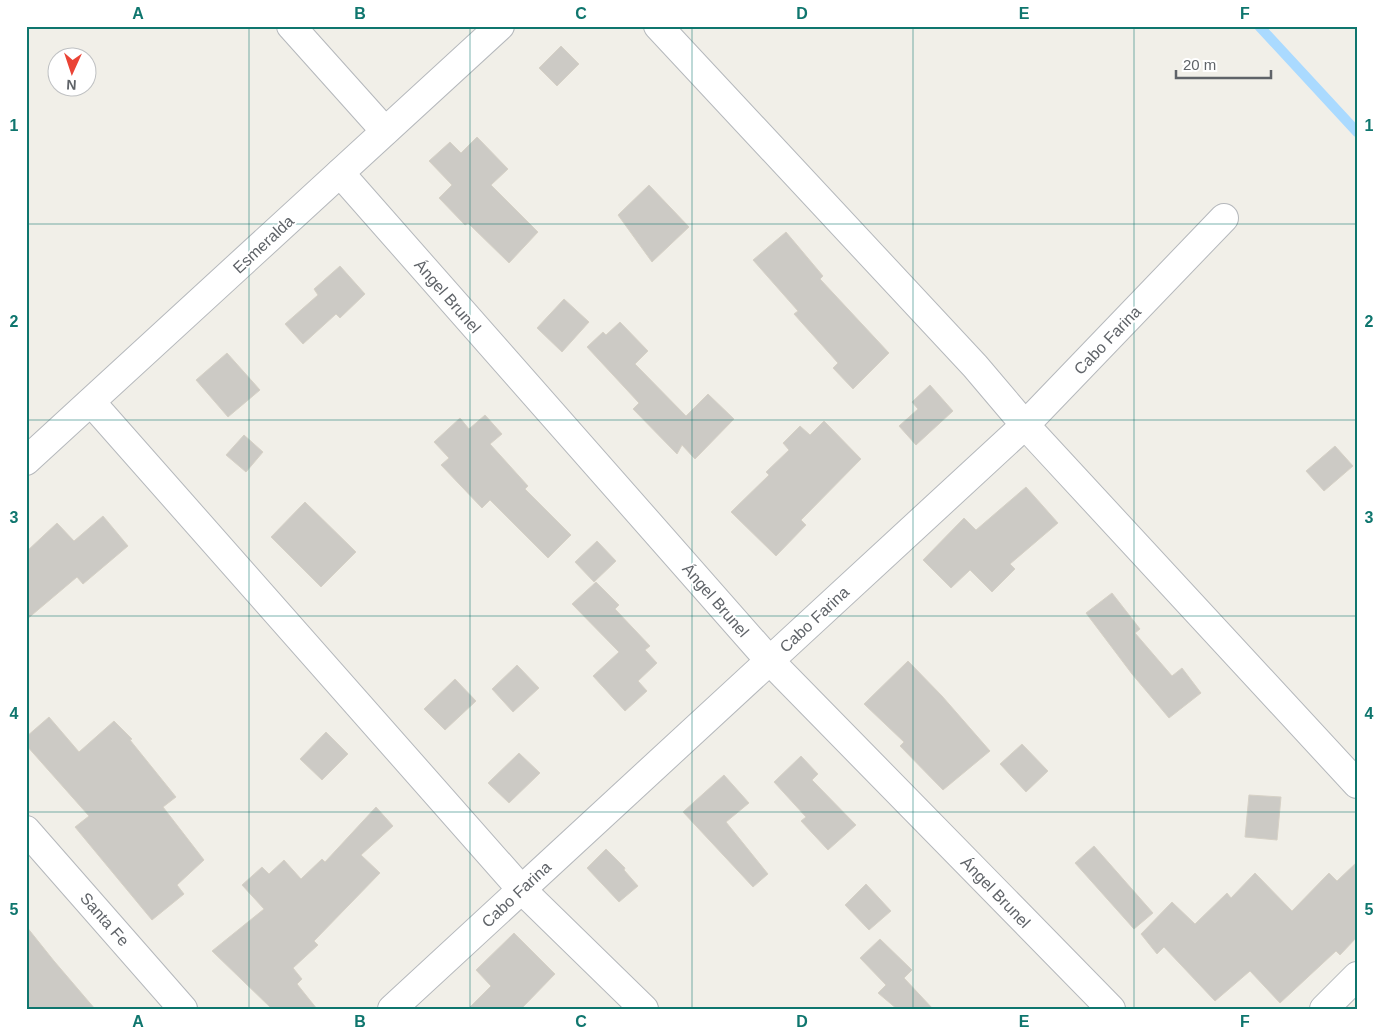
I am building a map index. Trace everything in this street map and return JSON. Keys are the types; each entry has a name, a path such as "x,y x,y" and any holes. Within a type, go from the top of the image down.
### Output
{"street":[{"path":"291,26 386,131"},
{"name":"Esmeralda","path":"26,461 500,26"},
{"path":"658,26 975,366 1025,425 1357,784"},
{"name":"Ángel Brunel","path":"340,173 769,660 1111,1009"},
{"name":"Cabo Farina","path":"392,1009 1025,425 1224,218"},
{"path":"91,402 522,889 644,1009"},
{"name":"Santa Fe","path":"26,830 183,1009"},
{"path":"1324,1009 1357,976"}],"building":[{"path":"561,46 579,64 557,86 539,68"},
{"path":"477,137 508,169 491,185 538,232 509,263 468,223 465,225 439,198 452,185 429,161 450,142 461,153"},
{"path":"649,185 689,227 652,262 618,215"},
{"path":"786,232 823,276 820,279 889,353 853,389 833,368 838,363 794,314 798,311 753,260"},
{"path":"340,266 365,294 340,318 336,314 303,344 285,324 318,295 314,289"},
{"path":"564,299 589,322 562,352 537,328"},
{"path":"620,322 648,351 635,364 686,416 708,394 734,419 695,459 682,445 677,454 633,409 639,403 587,347 603,332 606,335"},
{"path":"227,353 260,390 228,417 196,380"},
{"path":"930,385 953,411 916,445 899,426 918,409 912,402"},
{"path":"485,415 502,434 490,444 528,486 525,489 571,535 548,558 490,500 482,508 441,465 449,458 434,442 460,418 469,429"},
{"path":"824,421 861,459 801,520 806,525 776,556 731,512 769,475 766,472 789,450 783,443 800,426 810,435"},
{"path":"244,435 263,452 246,472 226,455"},
{"path":"1335,446 1353,466 1324,491 1306,471"},
{"path":"1026,487 1058,523 1010,564 1015,569 992,592 970,570 951,588 923,560 964,518 976,530"},
{"path":"305,502 356,552 321,587 271,537"},
{"path":"103,516 128,546 83,584 77,577 26,620 26,552 57,523 74,541"},
{"path":"597,541 616,561 594,582 575,562"},
{"path":"596,582 619,605 615,609 650,646 645,650 657,663 638,681 647,691 625,711 593,676 619,652 572,604"},
{"path":"1112,593 1140,629 1135,633 1172,676 1182,668 1201,693 1169,718 1132,674 1086,613"},
{"path":"908,661 942,696 990,751 943,790 900,746 904,742 864,704"},
{"path":"517,665 539,688 513,712 492,689"},
{"path":"455,679 476,701 445,730 424,709"},
{"path":"49,717 79,752 114,721 132,739 130,740 176,797 163,807 204,860 177,885 184,894 152,920 75,827 89,816 26,745 26,737"},
{"path":"326,732 348,754 322,780 300,759"},
{"path":"1022,744 1048,771 1026,792 1000,764"},
{"path":"519,753 540,773 509,803 488,783"},
{"path":"801,756 818,774 812,780 856,825 828,850 801,821 806,817 774,782"},
{"path":"724,775 749,803 726,822 768,874 753,887 683,812"},
{"path":"1249,795 1281,797 1277,840 1245,837"},
{"path":"376,807 393,826 361,855 380,873 314,941 318,945 293,968 302,979 297,984 317,1009 272,1009 212,951 264,909 242,885 262,867 269,874 284,860 301,879 322,859 325,862"},
{"path":"1094,846 1153,913 1134,929 1075,863"},
{"path":"606,849 625,868 624,870 638,886 619,902 587,868"},
{"path":"1357,862 1357,937 1340,955 1336,951 1280,1003 1250,971 1215,1001 1164,947 1157,954 1141,934 1172,902 1195,924 1227,893 1231,898 1255,873 1292,911 1329,873 1337,881"},
{"path":"866,884 891,911 869,930 845,905"},
{"path":"26,926 54,961 95,1009 26,1009"},
{"path":"514,933 555,974 521,1009 468,1009 491,986 476,970"},
{"path":"880,939 912,970 904,978 933,1009 897,1009 878,993 886,985 860,958"}],"waterway":[{"path":"1259,26 1357,132"}]}
